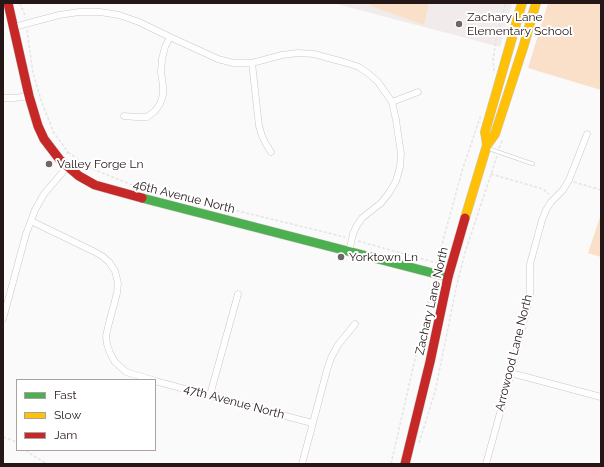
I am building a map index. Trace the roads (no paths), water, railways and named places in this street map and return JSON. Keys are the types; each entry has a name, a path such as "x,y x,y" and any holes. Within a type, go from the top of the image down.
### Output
{"street":[{"name":"46th Avenue North","path":"8,3 29,96 38,126 44,139 52,150 63,163 79,176 95,185 114,191 448,277"},
{"name":"Zachary Lane North","path":"405,464 430,362 448,277 486,146 485,132 522,3"},
{"name":"Zachary Lane North","path":"486,146 495,134 536,3"},
{"path":"14,27 59,15 79,12 100,12 119,15 139,22 218,59 233,63 252,63 282,55 298,53 314,54 347,62 359,67 378,82 392,102 396,120 400,167 396,181 389,193 381,203 362,218 356,227 349,252"},
{"path":"124,116 147,117 155,111 160,104 163,95 161,72 162,59 165,47 170,37"},
{"path":"252,63 259,126 264,140 271,152"},
{"path":"392,102 418,92"},
{"path":"3,98 29,96"},
{"name":"Arrowood Lane North","path":"486,464 530,296 530,264 544,215 551,202 563,190 569,180 588,134"},
{"path":"3,319 26,234 35,210 63,163"},
{"name":"47th Avenue North","path":"31,221 93,251 109,262 115,271 118,282 106,336 110,353 115,362 126,372 150,379"},
{"path":"210,395 238,294"},
{"path":"302,464 326,370 338,345 355,324"},
{"path":"511,373 601,397"},
{"name":"47th Avenue North","path":"156,381 312,423"}],"lane":[{"path":"486,146 498,152 533,164"}],"place":[{"name":"Zachary Lane Elementary School","path":"459,24"},
{"name":"Valley Forge Ln","path":"49,164"},
{"name":"Yorktown Ln","path":"341,257"}]}
